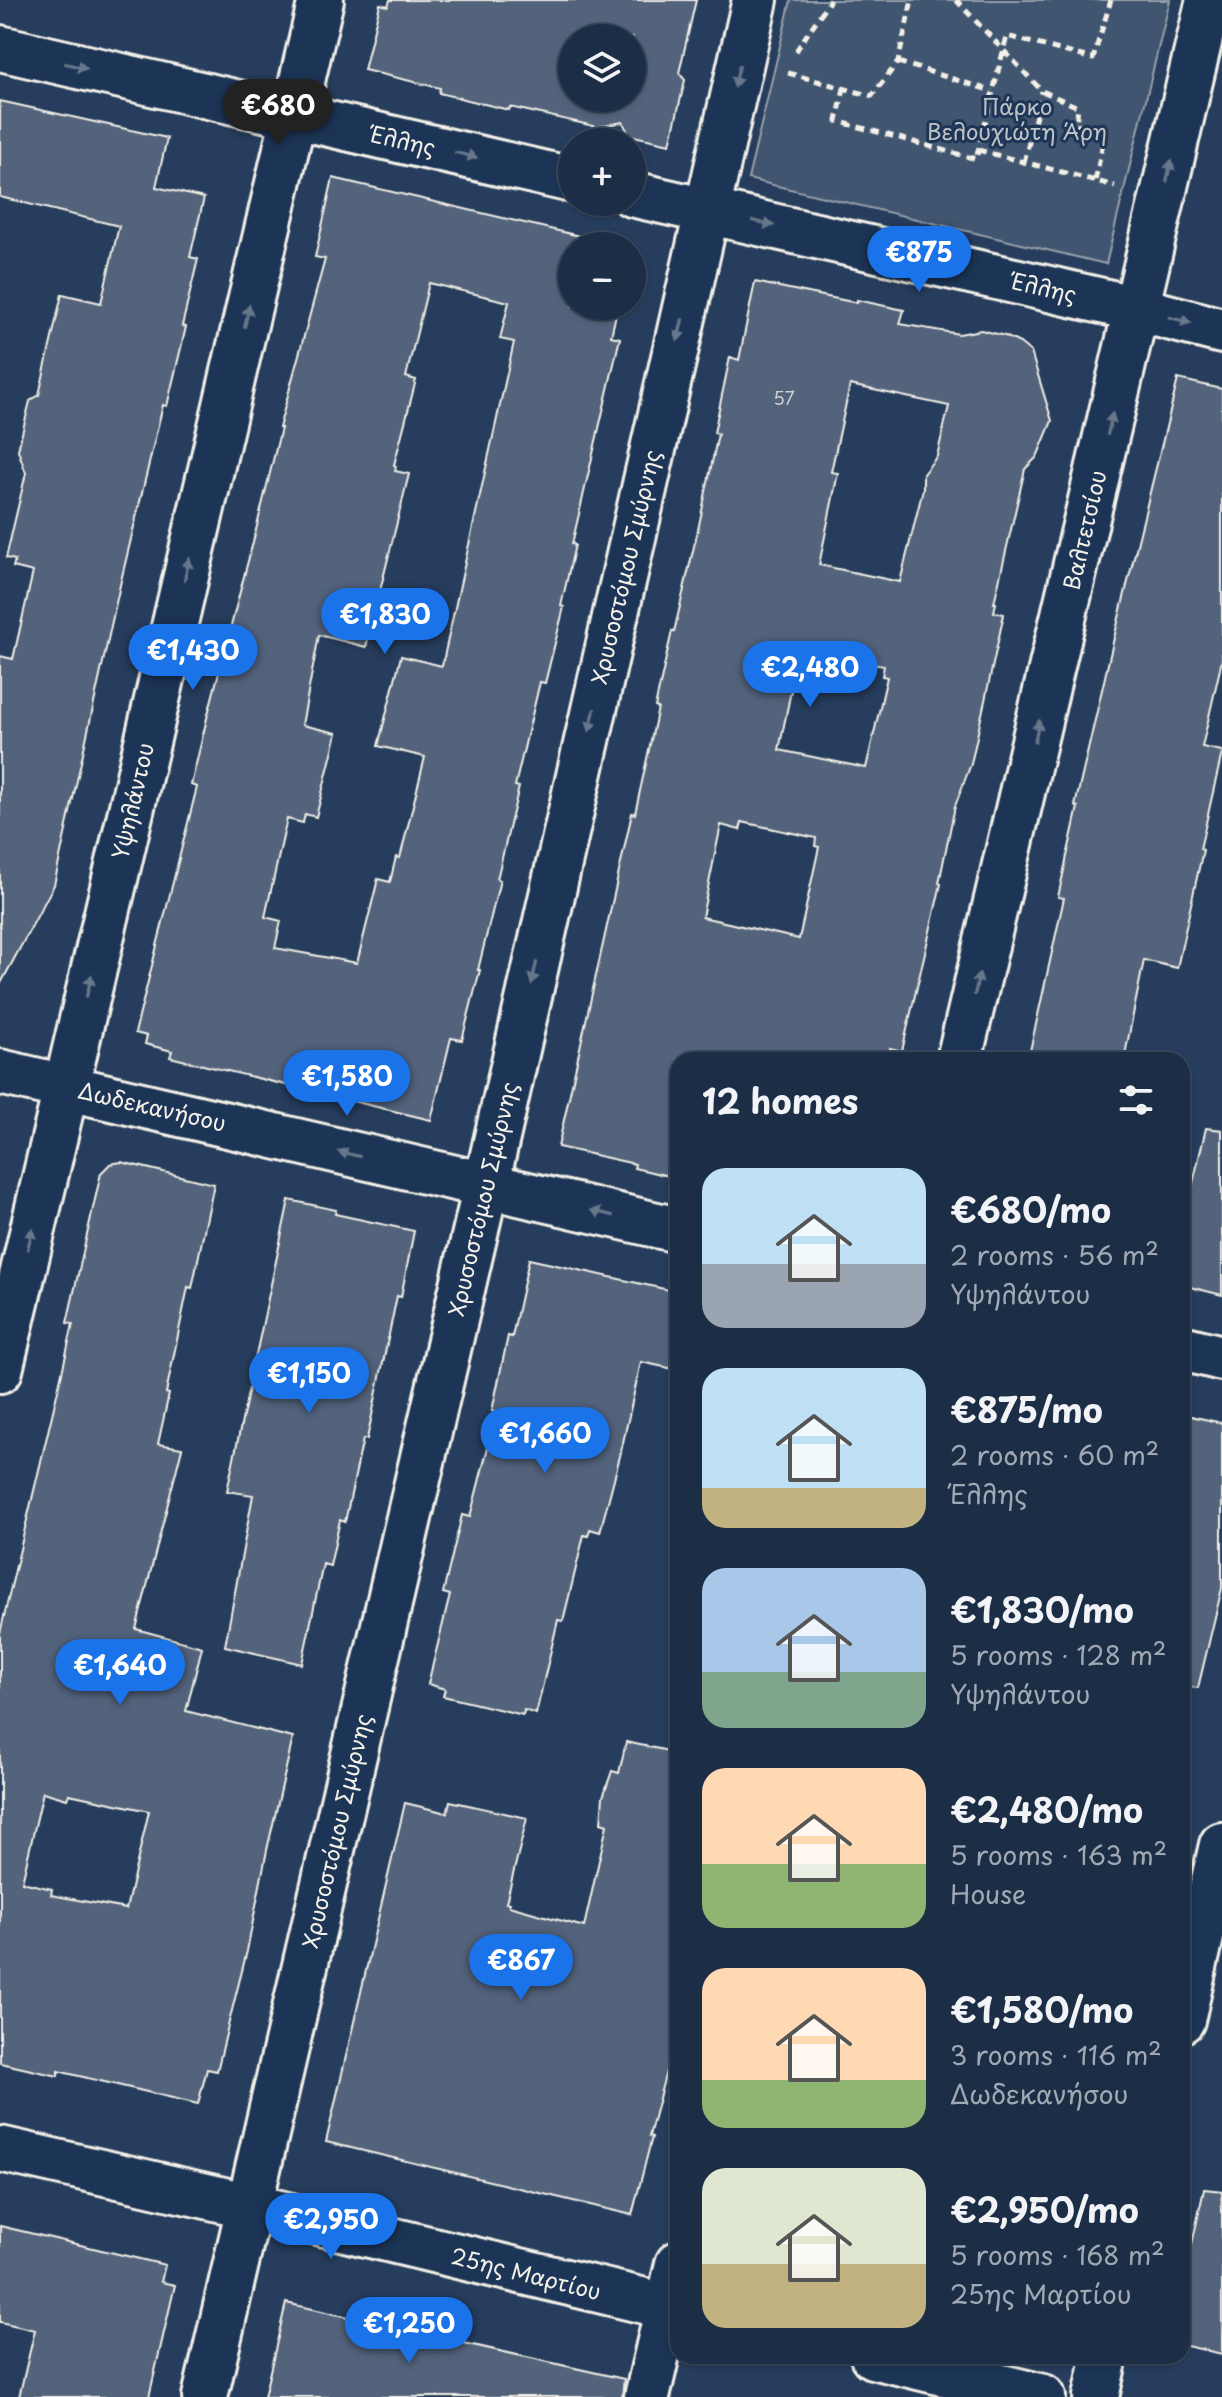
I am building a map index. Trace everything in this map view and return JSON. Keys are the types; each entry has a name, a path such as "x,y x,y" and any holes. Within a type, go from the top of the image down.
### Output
{"street":[{"name":"Υψηλάντου","path":"0,1370 321,0"},
{"name":"Χρυσοστόμου Σμύρνης","path":"205,2397 486,1186 707,211 761,66 755,0"},
{"name":"Βαλτετσίου","path":"961,1052 1209,0"},
{"name":"Έλλης","path":"0,48 558,177"},
{"name":"Έλλης","path":"646,197 1222,331"},
{"name":"Δωδεκανήσου","path":"0,1072 670,1228"},
{"path":"1190,1350 1222,1358"},
{"path":"1190,1985 1222,1845"},
{"name":"25ης Μαρτίου","path":"0,2149 670,2307"},
{"path":"647,2397 670,2318"},
{"path":"906,2364 1043,2397"},
{"path":"1096,2397 1103,2364"}],"path":[{"path":"761,66 830,0"},
{"path":"761,66 872,96 898,62 912,0"},
{"path":"956,0 1042,91 1078,107 1076,124 1105,133 1095,181"},
{"path":"844,88 837,121 976,159 1007,36 1093,59 1111,0"},
{"path":"898,62 992,91"},
{"path":"1024,162 1042,91"},
{"path":"978,150 1162,199"}],"green space":[{"name":"Πάρκο Βελουχιώτη Άρη","path":"791,0 1170,0 1106,264 748,179"}],"building":[{"path":"390,0 696,0 679,73 685,80 670,144 646,139 646,128 626,128 623,122 598,127 510,107 509,110 439,93 440,88 364,70 380,4 388,6"},
{"path":"0,101 167,138 156,187 204,198 190,257 198,259 182,326 186,327 167,406 163,405 120,585 54,885 0,985 0,656 13,659 33,572 13,567 15,560 6,558 26,473 18,450 30,401 39,395 62,294 101,303 119,226 0,197"},
{"path":"333,178 562,232 558,232 558,320 615,320 611,336 620,338 572,544 575,545 561,606 564,607 545,683 540,682 515,786 519,787 480,970 462,1040 451,1038 431,1120 170,1057 172,1051 145,1044 147,1036 135,1033 197,787 191,785 208,714 279,428 325,259 315,257","holes":["429,283 509,302 500,339 514,342 442,666 401,656 378,746 425,757 400,858 396,857 390,882 378,879 357,963 275,948 281,921 265,917 287,819 303,823 305,814 316,817 337,733 302,725 319,635 366,647 409,474 395,471 394,465 416,380 406,377"]},
{"path":"755,282 857,303 857,300 904,310 900,324 959,334 981,330 1020,343 1031,352 1052,421 1037,457 1025,469 994,603 994,612 1004,614 971,764 955,806 941,884 902,1051 890,1048 889,1052 670,1052 670,1176 634,1168 635,1164 558,1147 632,813 635,814 672,631 699,525 730,357 739,360","holes":["850,385 949,406 937,456 923,474 923,489 900,582 819,565 838,473 831,472","799,651 884,666 882,676 887,677 866,768 779,750","742,822 816,838 815,846 819,847 799,939 702,917 721,825 740,830"]},
{"path":"1178,379 1222,389 1222,660 1202,747 1222,753 1177,968 1144,960 1126,1052 1030,1052 1064,898 1058,897 1078,807 1075,806"},
{"path":"1206,1128 1222,1130 1222,1295 1190,1287 1190,1195"},
{"path":"121,1162 214,1184 192,1288 188,1287 158,1444 182,1448 136,1629 202,1647 186,1711 293,1738 247,1951 217,2071 207,2069 198,2104 58,2071 58,2076 0,2063 0,1633 73,1324 67,1323 101,1173 110,1164","holes":["43,1792 67,1799 69,1794 149,1811 126,1909 51,1895 52,1889 22,1882"]},
{"path":"289,1200 336,1210 335,1214 414,1231 367,1439 363,1439 345,1522 340,1520 330,1566 323,1564 302,1664 225,1646 253,1495 227,1491"},
{"path":"529,1259 670,1290 670,1368 641,1362 600,1532 590,1529 588,1536 584,1535 563,1621 558,1620 536,1714 524,1710 523,1715 443,1696 445,1689 428,1684 450,1595 443,1593 462,1515 470,1517 497,1412 492,1411 508,1336 512,1337"},
{"path":"1190,1416 1222,1423 1222,1588 1198,1688 1190,1687"},
{"path":"626,1742 670,1751 670,2056 632,2215 326,2142 405,1803 447,1813 450,1801 527,1818 506,1903 584,1927 607,1825 601,1823 603,1797 612,1771 619,1773"},
{"path":"1204,2189 1222,2191 1222,2354 1190,2347 1190,2253"},
{"path":"0,2226 165,2265 161,2282 175,2285 149,2397 19,2397 35,2330 0,2322"},
{"path":"286,2303 624,2379 622,2397 264,2397"}]}
